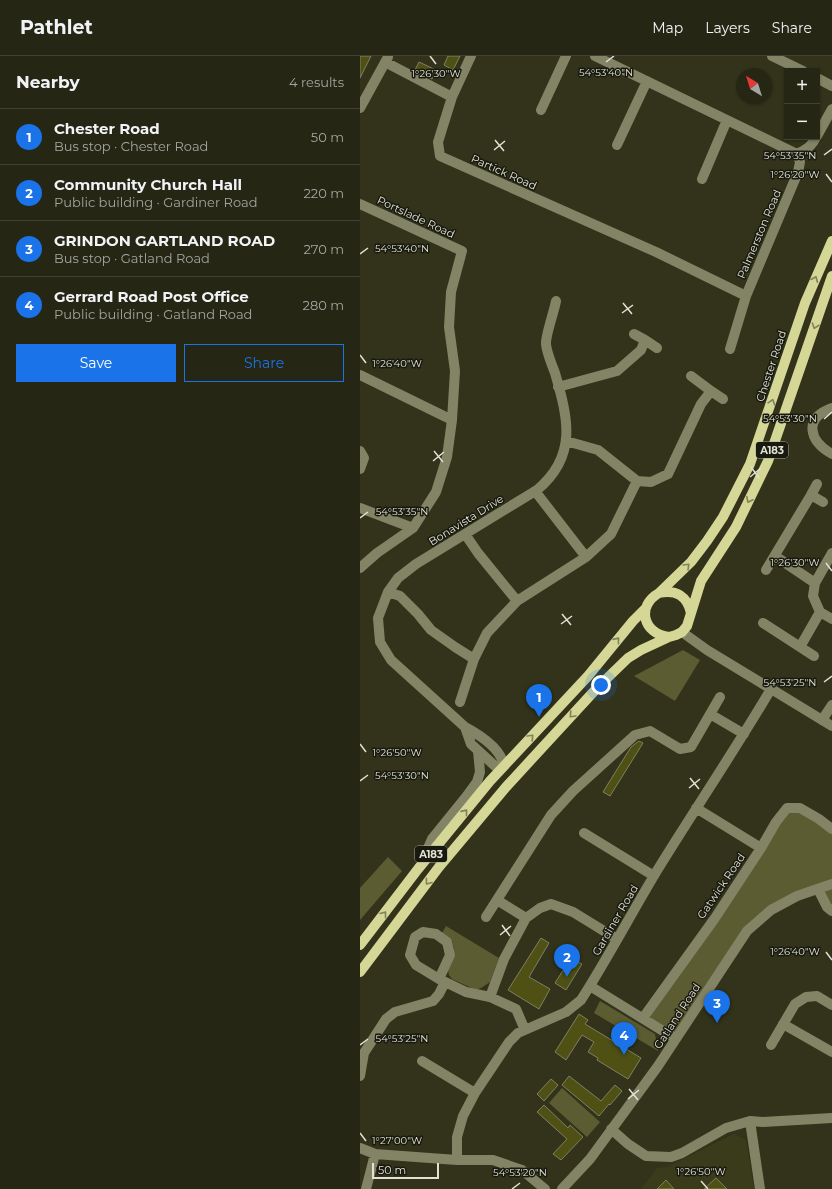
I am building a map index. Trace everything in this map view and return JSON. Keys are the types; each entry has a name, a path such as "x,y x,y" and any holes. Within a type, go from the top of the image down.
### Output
{"main road":[{"name":"Chester Road","path":"360,945 418,869 504,765 588,676 633,621 646,608 653,596 659,593 691,562 707,541 723,517 750,464 805,303 832,241"},
{"name":"A183","path":"360,972 439,868 516,775 598,686 628,658 640,650 669,636 682,632 687,626 701,580 736,528 768,461 832,278"},
{"path":"659,593 667,591 680,595 689,606 690,613"},
{"path":"646,608 645,616 650,628 655,633 662,636 669,636"},
{"path":"504,765 516,775"}],"street":[{"name":"Partick Road","path":"471,56 452,97 438,142 440,156 656,252 746,296"},
{"path":"541,110 566,56"},
{"path":"595,56 797,154 806,150 815,140"},
{"path":"772,56 797,68"},
{"path":"360,108 387,59 452,97"},
{"path":"820,80 832,86"},
{"path":"617,145 647,81"},
{"path":"820,131 832,109"},
{"path":"702,179 727,120"},
{"name":"Palmerston Road","path":"730,349 746,296 798,172 800,162 797,154"},
{"name":"Portslade Road","path":"360,204 462,252 451,292 449,327 455,371 452,420"},
{"name":"Bonavista Drive","path":"464,727 471,744 478,751 495,766 504,765 502,757 477,734 464,727 391,660 380,642 378,618 388,592 398,578 416,564 535,491 547,482 558,465 564,452 566,441 566,416 546,344 556,301"},
{"path":"634,334 657,348"},
{"path":"558,387 617,371 641,350 645,340"},
{"path":"360,375 452,420 447,457 436,492 413,528 360,568"},
{"path":"691,376 723,399"},
{"path":"566,441 598,450 638,481 651,482 668,474 700,404 711,391"},
{"path":"832,408 818,415 812,422 815,440 832,454"},
{"path":"360,451 364,458 360,469"},
{"path":"460,702 474,659 487,633 517,601 586,558 610,534 638,481"},
{"path":"766,570 818,484"},
{"path":"535,491 586,558"},
{"path":"811,495 823,502"},
{"path":"360,508 413,528"},
{"path":"465,534 478,553 517,601"},
{"path":"832,553 815,583 813,596 820,612 832,619"},
{"path":"775,556 815,583"},
{"path":"388,592 400,596 418,614 430,630 474,659"},
{"path":"800,647 820,612"},
{"path":"763,624 814,656"},
{"path":"682,632 707,650 832,726"},
{"name":"Gardiner Road","path":"457,1160 457,1136 463,1116 475,1093 509,1042 518,1033 566,1012 581,1000 654,876 771,689"},
{"path":"486,917 551,815 573,791 635,735 650,731 680,749 691,748 720,697"},
{"path":"822,720 832,705"},
{"path":"710,714 744,734"},
{"path":"418,869 432,839 477,782 480,772 478,751"},
{"path":"696,808 761,848"},
{"name":"Gatwick Road","path":"643,1018 715,918 761,848 776,822 787,808 800,808 819,819 832,829"},
{"path":"584,833 654,876"},
{"name":"Gatland Road","path":"562,1189 590,1159 658,1066 747,931 771,910 798,896 832,884"},
{"path":"818,889 827,906 832,911"},
{"path":"497,900 526,918"},
{"path":"490,997 504,959 526,918 540,908 551,904 573,912 617,939"},
{"path":"360,1076 364,1053 386,1018 395,1012 433,1001 439,994 442,980 450,955 447,942 436,934 423,932 415,937 410,955 416,964 425,972 442,980 466,992 490,997 516,1009 525,1030"},
{"path":"590,986 676,1039"},
{"path":"771,1045 795,1004 806,997 817,996 832,1005"},
{"path":"784,1024 832,1052"},
{"path":"422,1061 475,1093"},
{"path":"611,1130 646,1156 671,1157 682,1153 726,1128 750,1121 763,1122 832,1118"},
{"path":"750,1121 760,1189"},
{"path":"360,1148 375,1154 457,1160 493,1160 522,1170 545,1189"},
{"path":"366,1189 375,1154"}],"shaded area":[{"path":"683,650 700,660 675,701 634,676"},
{"path":"787,808 800,808 832,829 832,911 817,889 797,896 747,931 676,1039 643,1018"},
{"path":"388,857 402,871 360,920 360,888"},
{"path":"446,926 499,958 490,982 476,990 452,979 448,970 454,949 452,941 442,933"},
{"path":"600,1001 655,1034 658,1051 594,1013"},
{"path":"562,1088 600,1122 587,1137 549,1103"},
{"path":"734,1134 746,1140 754,1189 641,1189 657,1168 668,1167"}],"building":[{"path":"360,56 371,56 360,78"},
{"path":"448,56 460,56 453,70 444,65"},
{"path":"419,62 436,70 432,79 415,70"},
{"path":"639,741 643,743 610,796 603,792 631,747"},
{"path":"541,938 549,943 529,977 550,989 539,1009 508,990"},
{"path":"571,958 582,964 566,990 555,983"},
{"path":"579,1014 588,1020 585,1024 641,1058 628,1079 597,1060 598,1058 588,1052 594,1042 582,1035 566,1060 555,1052"},
{"path":"569,1076 601,1101 615,1085 622,1091 599,1116 562,1085"},
{"path":"551,1079 558,1085 544,1101 537,1094"},
{"path":"544,1105 568,1128 570,1125 583,1137 561,1160 553,1154 567,1139 537,1112"},
{"path":"716,1178 727,1189 704,1189"},
{"path":"666,1180 674,1189 657,1189"}],"place":[{"name":"Chester Road","path":"539,717"},
{"name":"Community Church Hall","path":"567,977"},
{"name":"GRINDON GARTLAND ROAD","path":"717,1023"},
{"name":"Gerrard Road Post Office","path":"624,1055"}]}
